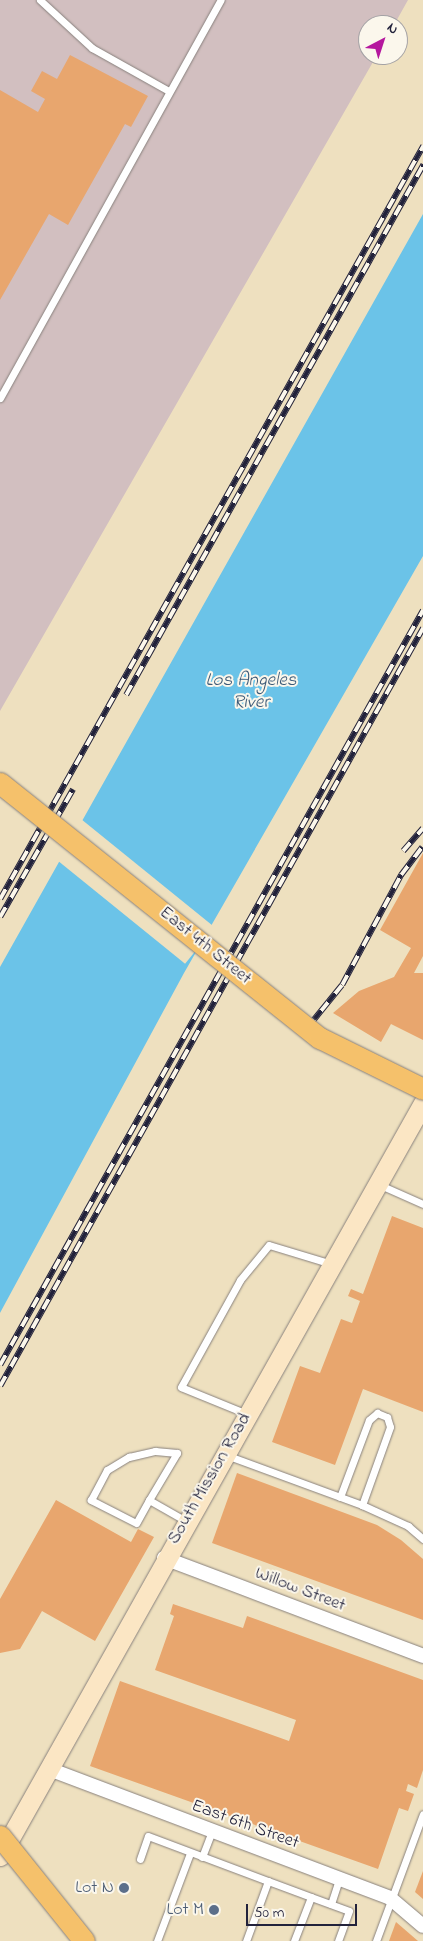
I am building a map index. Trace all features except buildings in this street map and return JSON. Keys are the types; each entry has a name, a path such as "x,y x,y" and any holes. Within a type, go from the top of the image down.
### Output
{"main road":[{"name":"East 4th Street","path":"0,783 320,1038 423,1089"},
{"path":"0,1836 84,1941"}],"street":[{"name":"South Mission Road","path":"0,1856 164,1558 378,1183 417,1125 423,1103"},
{"name":"Willow Street","path":"164,1558 423,1656"},
{"name":"East 6th Street","path":"49,1768 211,1833 390,1898 423,1926"}],"lane":[{"path":"40,0 92,48 168,91"},
{"path":"0,398 168,91 221,0"},
{"path":"378,1183 423,1204"},
{"path":"247,1414 181,1387 240,1280 270,1245 333,1264"},
{"path":"340,1497 369,1420 376,1413 387,1417 390,1427 362,1504"},
{"path":"155,1451 177,1453 149,1500 136,1523 91,1500 107,1470 129,1457 155,1451"},
{"path":"224,1454 362,1504 408,1526 423,1539"},
{"path":"149,1500 186,1521"},
{"path":"376,1941 390,1898 423,1814"},
{"path":"202,1857 211,1833"},
{"path":"140,1859 148,1836 349,1911 338,1941"},
{"path":"157,1941 190,1853"},
{"path":"331,1904 339,1880"},
{"path":"246,1941 268,1881"},
{"path":"294,1941 311,1897"}],"shaded area":[{"path":"0,0 408,0 400,15 358,15 358,65 371,65 0,711"}],"water":[{"name":"Los Angeles River","path":"423,214 423,556 184,973 0,1313 0,967"}],"pier":[{"path":"81,819 215,927 185,964 51,856"}],"railway":[{"path":"0,899 423,146"},
{"path":"126,695 423,165"},
{"path":"0,1365 423,610"},
{"path":"0,1386 423,628"},
{"path":"0,917 73,789"},
{"path":"403,851 423,828"},
{"path":"307,1028 342,985 401,875 422,847"}],"place":[{"name":"Lot N","path":"124,1888"},
{"name":"Lot M","path":"214,1910"}]}
